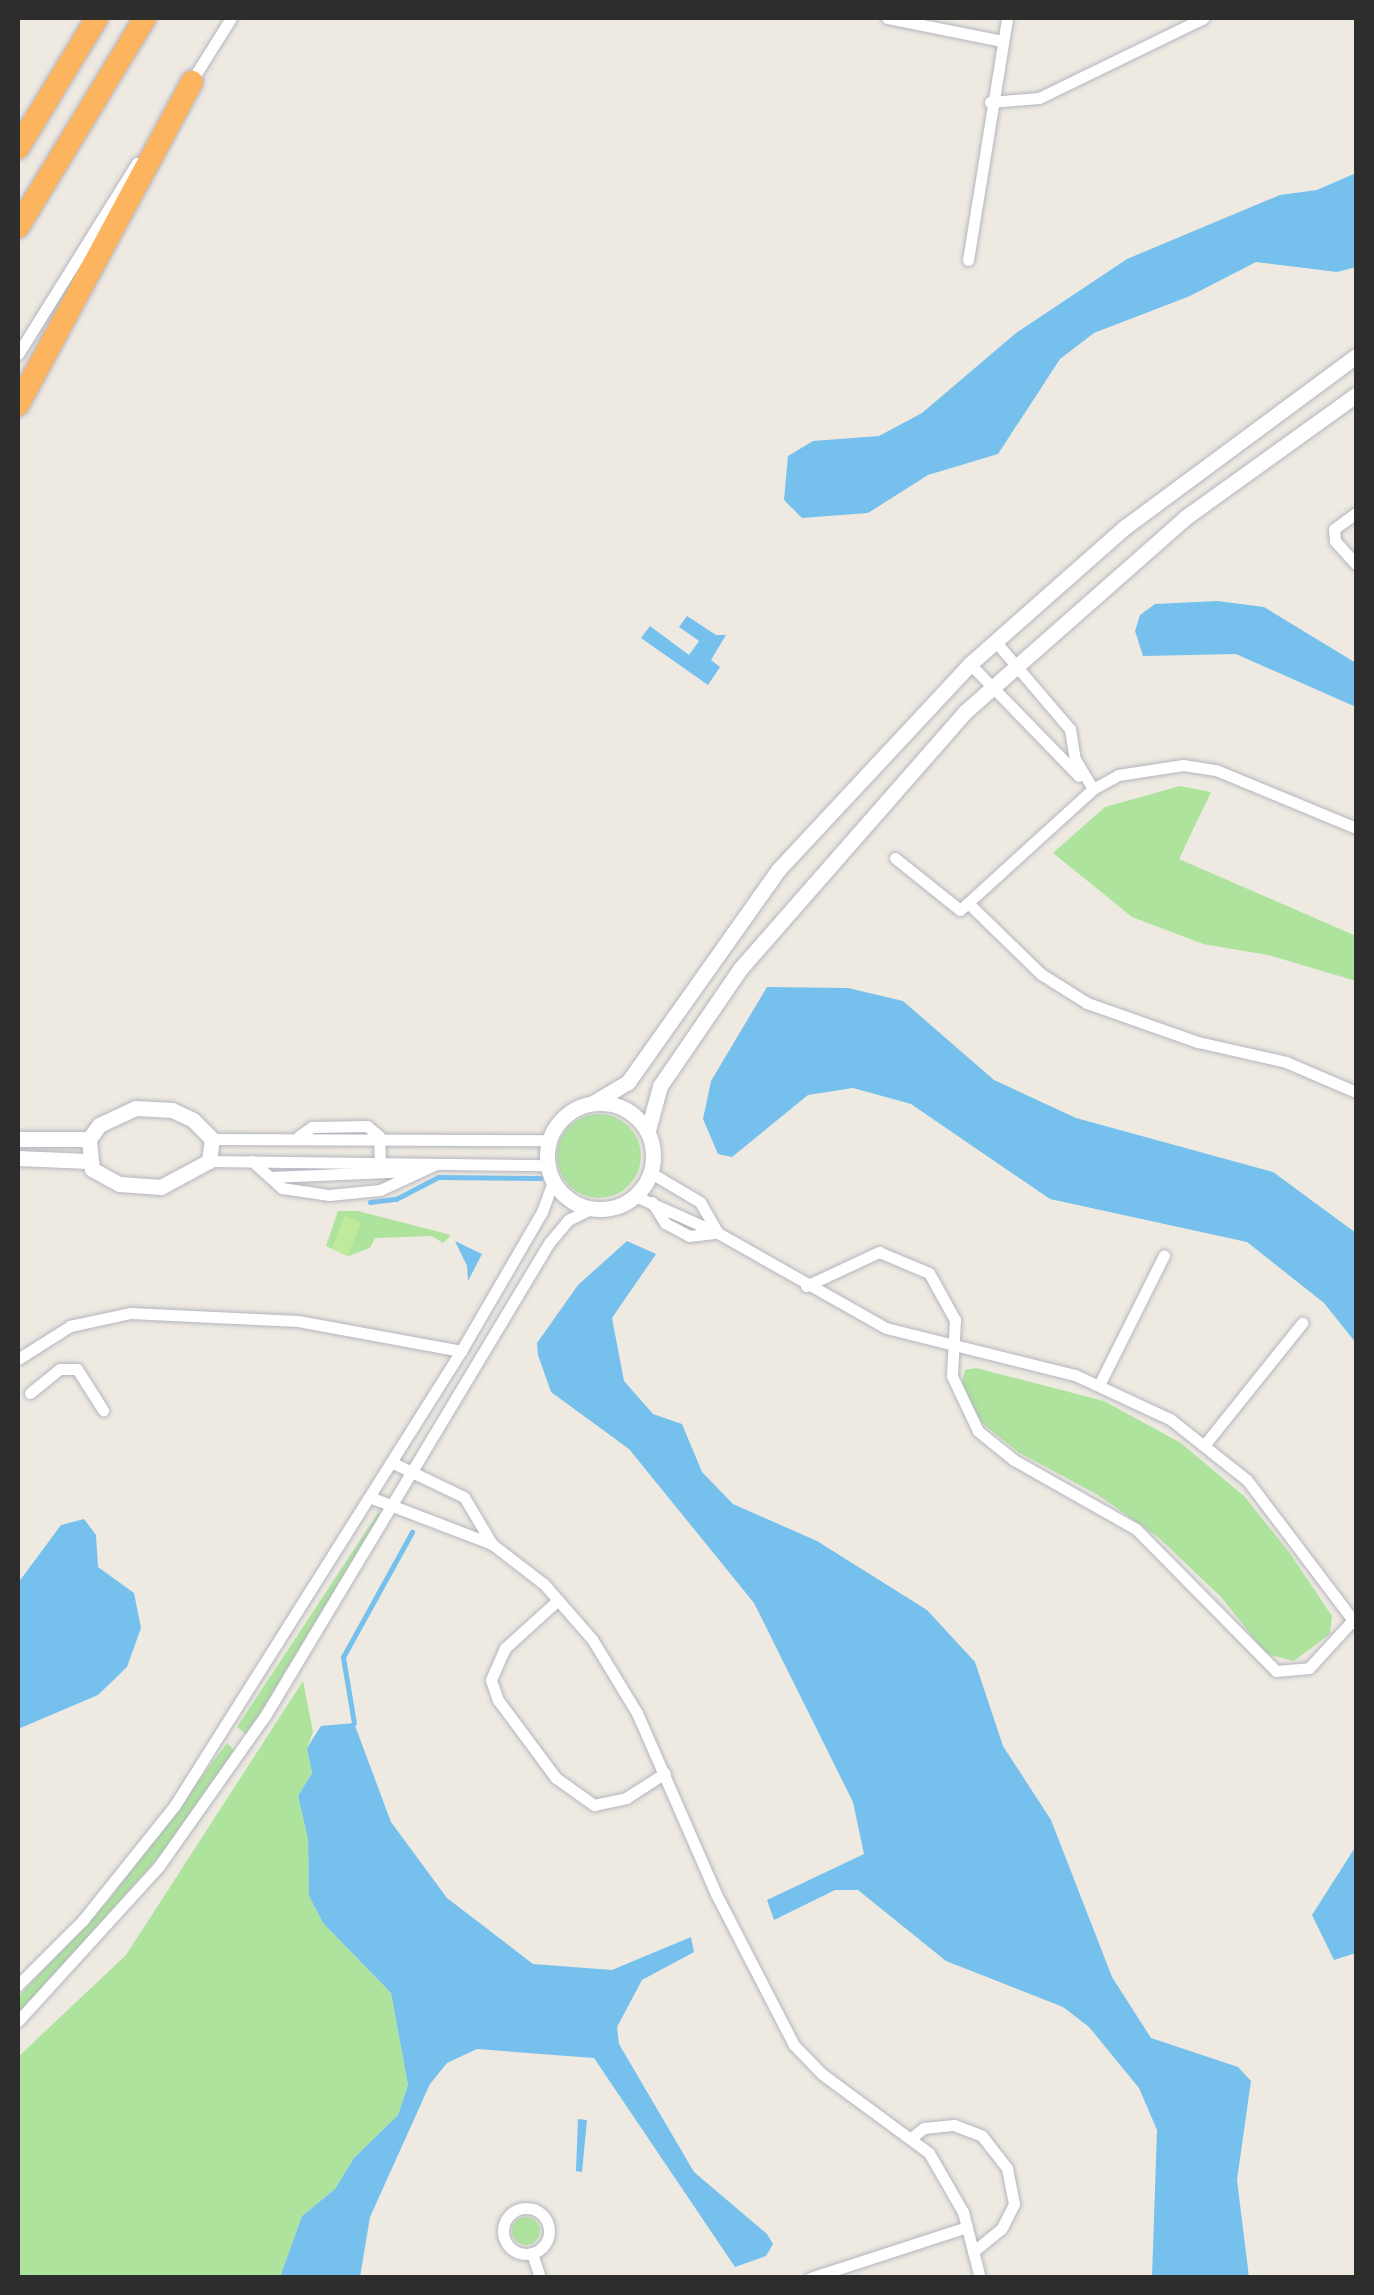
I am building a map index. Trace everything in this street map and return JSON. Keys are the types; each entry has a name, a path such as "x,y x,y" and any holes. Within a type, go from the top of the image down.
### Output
{"highway":[{"path":"18,148 97,18"},
{"path":"18,227 145,18"},
{"path":"18,405 192,82"}],"street":[{"path":"18,354 231,18"},
{"path":"887,18 1002,41"},
{"path":"956,32 960,18"},
{"path":"968,260 990,102 1007,18"},
{"path":"990,102 1039,98 1204,18"},
{"path":"591,1209 553,1182 547,1165 549,1140 568,1112 628,1082 779,869 994,641 1125,527 1356,356"},
{"path":"643,1198 650,1174 648,1130 660,1086 740,968 882,800 1016,662 1186,517 1356,395"},
{"path":"1356,513 1334,529 1335,542 1356,564"},
{"path":"994,641 1070,729 1074,758 1093,790"},
{"path":"970,664 1093,790"},
{"path":"895,858 960,910 1093,790 1118,775 1183,765 1216,770 1356,828"},
{"path":"970,905 1041,974 1087,1003 1168,1034 1286,1062 1356,1092"},
{"path":"592,1102 624,1108 648,1130"},
{"path":"18,1139 88,1138 115,1114 153,1107 194,1120 212,1139 379,1136 549,1140"},
{"path":"379,1136 380,1190"},
{"path":"88,1138 88,1161"},
{"path":"210,1161 212,1139"},
{"path":"18,1158 88,1161 103,1176 141,1188 180,1181 210,1161 422,1170"},
{"path":"252,1162 270,1177 304,1194 380,1190 438,1163"},
{"path":"270,1177 438,1163 547,1165"},
{"path":"650,1174 700,1202 718,1233 806,1286 886,1328 954,1350 1099,1385 1206,1443 1278,1515 1354,1622 1309,1668 1294,1673 1262,1662 1216,1603 1136,1529 1014,1460 978,1432 952,1376 954,1350 956,1320 944,1291 910,1260 880,1252 806,1286"},
{"path":"18,1985 83,1920 176,1806 372,1498 542,1212 553,1182"},
{"path":"18,2021 159,1866 265,1716 550,1243 568,1220 591,1209 643,1198"},
{"path":"643,1198 665,1223 688,1236 718,1233"},
{"path":"1099,1385 1164,1255"},
{"path":"18,1359 70,1326 130,1314 298,1321 461,1350"},
{"path":"1206,1443 1302,1324"},
{"path":"30,1393 60,1369 77,1369 104,1410"},
{"path":"393,1463 413,1469 464,1497 492,1544 558,1600 592,1639 665,1773 716,1894 794,2046 822,2074 929,2153 966,2227 980,2278"},
{"path":"372,1498 389,1508 492,1544"},
{"path":"558,1600 505,1648 491,1680 498,1700 556,1778 594,1805 626,1798 665,1773"},
{"path":"910,2138 924,2128 954,2125 982,2136 1007,2168 1014,2204 1002,2229 973,2252"},
{"path":"525,2208 544,2218 548,2228 548,2239 532,2253 521,2254 504,2240 506,2219 525,2208"},
{"path":"815,2275 966,2227"},
{"path":"532,2253 540,2278"}],"green space":[{"path":"1180,786 1211,792 1179,859 1356,936 1356,981 1268,955 1203,944 1132,917 1053,853 1105,807"},
{"path":"599,1114 622,1121 634,1133 641,1156 634,1179 622,1191 599,1198 576,1191 564,1179 557,1156 564,1133 576,1121"},
{"path":"338,1211 358,1211 451,1235 443,1243 432,1236 375,1238 370,1248 348,1256 326,1246"},
{"path":"344,1216 361,1222 348,1256 332,1249"},
{"path":"976,1368 1104,1401 1181,1443 1244,1496 1289,1552 1332,1616 1330,1634 1294,1661 1266,1654 1222,1598 1158,1537 1098,1495 1018,1452 977,1419 961,1387 965,1370"},
{"path":"380,1515 247,1735 237,1727"},
{"path":"303,1681 313,1732 307,1748 312,1773 298,1796 308,1839 309,1896 323,1923 391,1993 408,2085 398,2115 354,2158 335,2189 302,2216 280,2277 18,2278 18,2057 126,1955"},
{"path":"227,1743 234,1750 163,1852 18,2015 18,1997 109,1900"},
{"path":"526,2217 536,2221 540,2231 536,2241 526,2245 516,2241 512,2231 516,2221"}],"water":[{"path":"1356,173 1356,267 1337,272 1256,262 1190,296 1094,333 1060,359 998,454 928,475 868,513 802,518 784,500 788,456 813,441 879,436 922,413 1016,333 1127,259 1280,195 1317,190"},
{"path":"1217,601 1264,607 1356,663 1356,707 1236,654 1143,656 1135,631 1140,615 1155,604"},
{"path":"687,616 716,635 726,635 711,660 720,667 708,685 641,638 650,626 689,655 699,641 679,627"},
{"path":"767,987 848,988 903,1001 994,1080 1076,1118 1273,1172 1356,1233 1356,1343 1324,1303 1247,1242 1050,1199 911,1104 853,1088 808,1095 732,1157 718,1154 703,1119 711,1081"},
{"path":"455,1241 482,1254 468,1281 467,1266"},
{"path":"627,1241 656,1254 612,1318 624,1381 653,1414 682,1424 702,1472 733,1504 817,1541 927,1610 975,1662 1003,1746 1051,1820 1112,1977 1151,2038 1238,2067 1251,2081 1237,2180 1249,2277 1152,2277 1157,2130 1139,2088 1089,2027 1063,2007 946,1961 858,1890 835,1890 774,1920 767,1900 864,1854 853,1802 754,1603 629,1449 551,1392 538,1355 537,1343 578,1285"},
{"path":"84,1519 96,1535 98,1567 134,1593 141,1628 127,1667 98,1695 18,1729 18,1583 61,1525"},
{"path":"354,1723 391,1822 447,1898 533,1964 612,1970 691,1937 694,1952 642,1980 617,2027 619,2044 694,2172 767,2234 773,2244 766,2256 735,2267 594,2058 477,2049 447,2063 430,2084 370,2217 360,2277 280,2277 302,2216 335,2189 354,2158 398,2115 408,2085 391,1993 323,1923 309,1896 308,1839 298,1796 312,1773 307,1748 321,1726"},
{"path":"1356,1846 1356,1953 1334,1960 1312,1915"},
{"path":"578,2119 587,2120 582,2172 576,2171"}],"waterway":[{"path":"370,1202 396,1199 438,1177 541,1178"},
{"path":"354,1723 343,1657 412,1532"}]}
